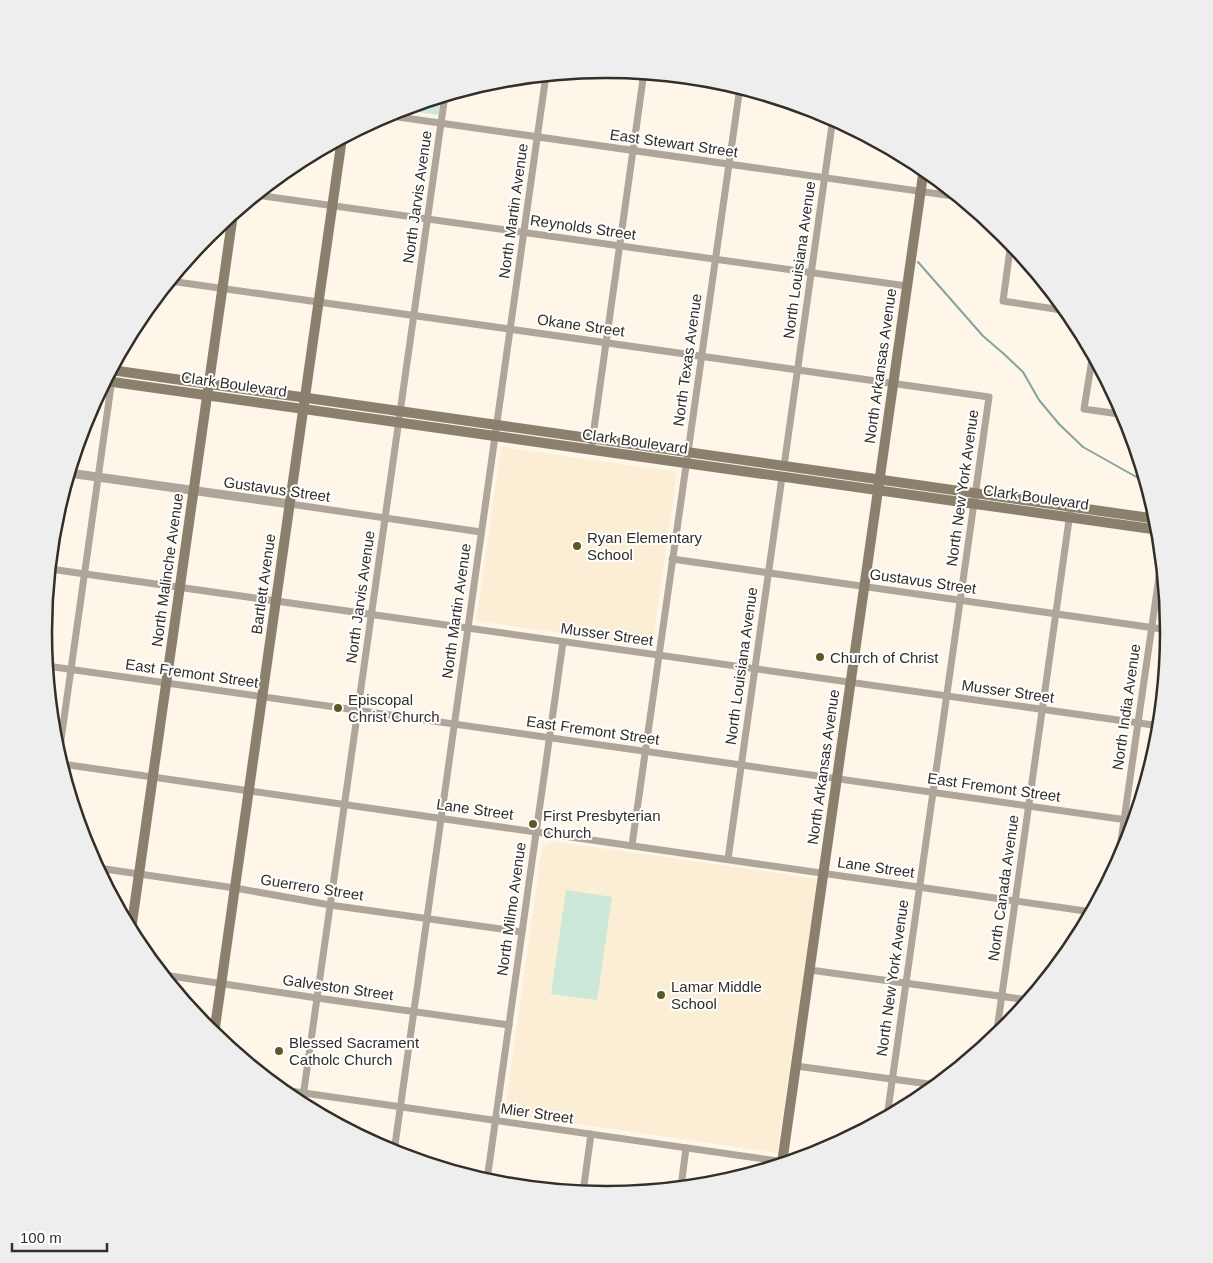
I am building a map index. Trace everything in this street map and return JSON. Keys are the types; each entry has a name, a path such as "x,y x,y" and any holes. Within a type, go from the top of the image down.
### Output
{"main road":[{"name":"Bartlett Avenue","path":"215,1023 341,146"},
{"name":"North Arkansas Avenue","path":"785,1156 850,682 923,177"},
{"name":"North Malinche Avenue","path":"133,917 231,224"},
{"name":"Clark Boulevard","path":"119,369 305,398 495,436 591,444"},
{"name":"Clark Boulevard","path":"112,381 303,409 496,425 591,444 975,499 1069,517 1151,529"},
{"name":"Clark Boulevard","path":"975,499 1071,506 1149,517"}],"street":[{"path":"591,444 643,79"},
{"name":"North Martin Avenue","path":"395,1143 545,81"},
{"name":"North Texas Avenue","path":"632,845 739,94"},
{"name":"North Jarvis Avenue","path":"303,1094 444,102"},
{"name":"East Stewart Street","path":"401,117 948,195"},
{"name":"North Louisiana Avenue","path":"728,859 832,126"},
{"name":"Reynolds Street","path":"264,196 907,286"},
{"path":"1010,252 1003,302 1057,309"},
{"name":"Okane Street","path":"177,282 989,397"},
{"path":"1091,364 1084,409 1116,414"},
{"path":"62,734 98,477 108,391"},
{"name":"North New York Avenue","path":"887,1108 989,397"},
{"name":"Gustavus Street","path":"75,474 481,532"},
{"name":"North Canada Avenue","path":"998,1023 1071,506"},
{"name":"Gustavus Street","path":"672,559 1160,628"},
{"name":"Musser Street","path":"56,570 1153,725"},
{"name":"North India Avenue","path":"1122,833 1158,584"},
{"name":"North Milmo Avenue","path":"488,1173 563,642"},
{"name":"East Fremont Street","path":"54,667 1127,820"},
{"name":"Lane Street","path":"69,765 1085,911"},
{"name":"Guerrero Street","path":"106,869 235,888 330,905 522,932"},
{"path":"810,970 1021,999"},
{"name":"Galveston Street","path":"173,976 509,1025"},
{"path":"796,1066 926,1084"},
{"name":"Mier Street","path":"303,1094 772,1160"},
{"path":"583,1185 591,1134"},
{"path":"682,1181 686,1148"}],"shaded area":[{"name":"Ryan Elementary School","path":"501,447 677,472 652,646 476,621"},
{"name":"Lamar Middle School","path":"550,841 818,879 777,1153 509,1114 505,1110 542,847"}],"green space":[{"path":"440,103 438,115 416,112"},
{"path":"566,890 612,897 597,1000 551,994"}],"waterway":[{"path":"918,262 983,336 1023,372 1039,400 1059,424 1083,447 1139,479"}],"place":[{"name":"Ryan Elementary School","path":"577,546"},
{"name":"Church of Christ","path":"820,657"},
{"name":"Episcopal Christ Church","path":"338,708"},
{"name":"First Presbyterian Church","path":"533,824"},
{"name":"Lamar Middle School","path":"661,995"},
{"name":"Blessed Sacrament Catholc Church","path":"279,1051"}]}
